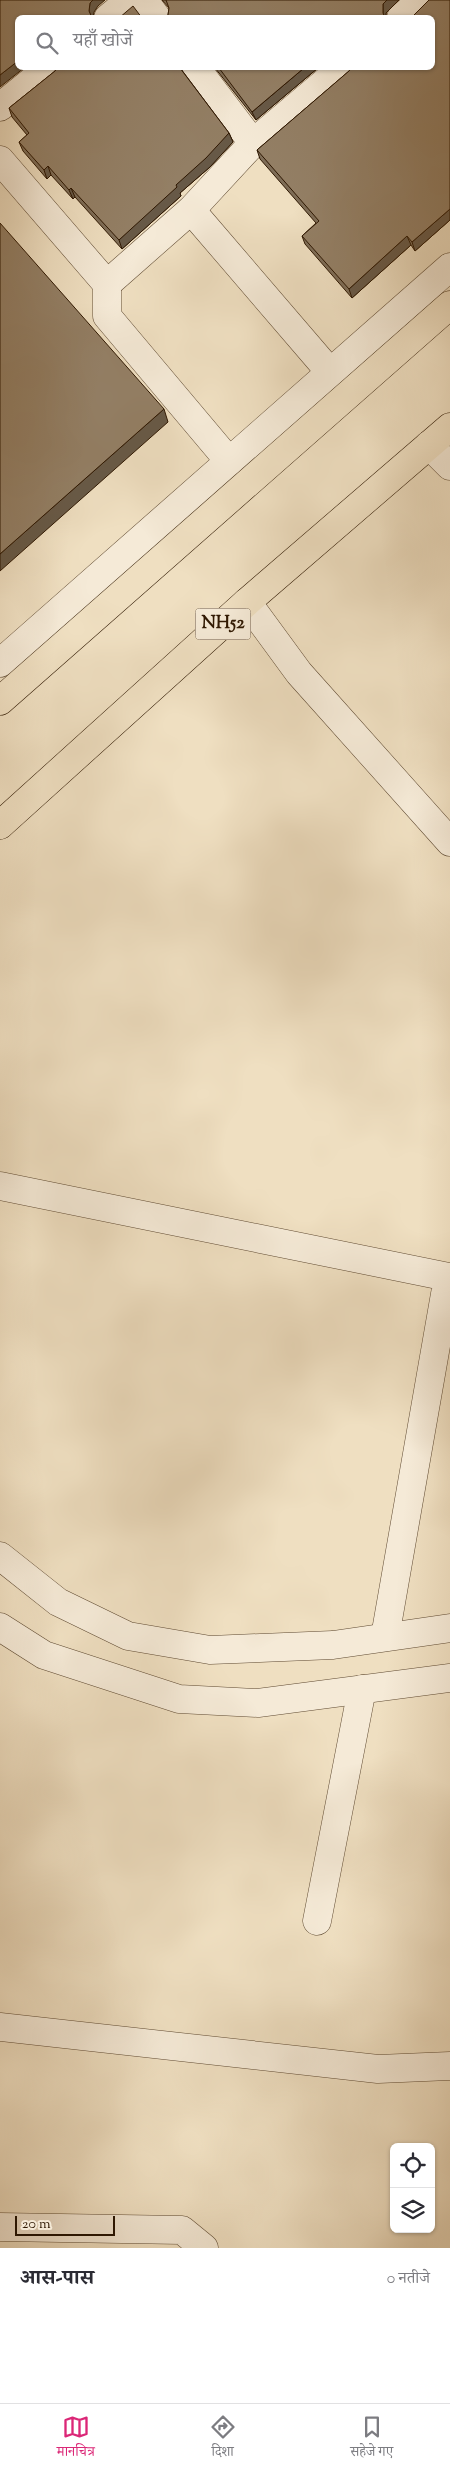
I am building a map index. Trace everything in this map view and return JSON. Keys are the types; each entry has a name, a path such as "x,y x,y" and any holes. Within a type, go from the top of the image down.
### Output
{"highway":[{"path":"0,701 450,305"},
{"name":"NH52","path":"0,825 247,602 450,427"}],"street":[{"path":"112,15 130,0"},
{"path":"144,0 155,15"},
{"path":"404,15 421,0"},
{"path":"0,107 46,70"},
{"path":"198,70 254,143"},
{"path":"107,284 191,210 254,143 340,70"},
{"path":"0,160 107,284 107,316 229,461"},
{"path":"191,210 330,372"},
{"path":"0,663 450,266"},
{"path":"429,445 450,466"},
{"path":"247,602 299,673 450,842"},
{"path":"0,1186 449,1274 385,1637"},
{"path":"0,1556 58,1602 128,1636 210,1650 333,1645 450,1628"},
{"path":"0,1627 44,1655 179,1699 258,1703 450,1678"},
{"path":"317,1921 362,1689"},
{"path":"0,2027 378,2069 450,2066"},
{"path":"0,2227 182,2230 204,2248"}],"building":[{"path":"0,0 93,0 90,3 91,15 15,15 15,63 0,75"},
{"path":"166,0 387,0 383,4 384,15 168,15 169,8"},
{"path":"429,0 450,0 450,209 412,242 407,236 349,289 302,236 319,221 257,150 350,70 435,70 435,15 414,15"},
{"path":"133,6 140,15 122,15"},
{"path":"182,70 229,133 206,158 176,185 177,187 119,240 71,188 69,190 48,166 44,170 19,142 29,133 9,108 55,71"},
{"path":"220,70 302,70 252,112"},
{"path":"0,223 164,409 0,554"}]}
